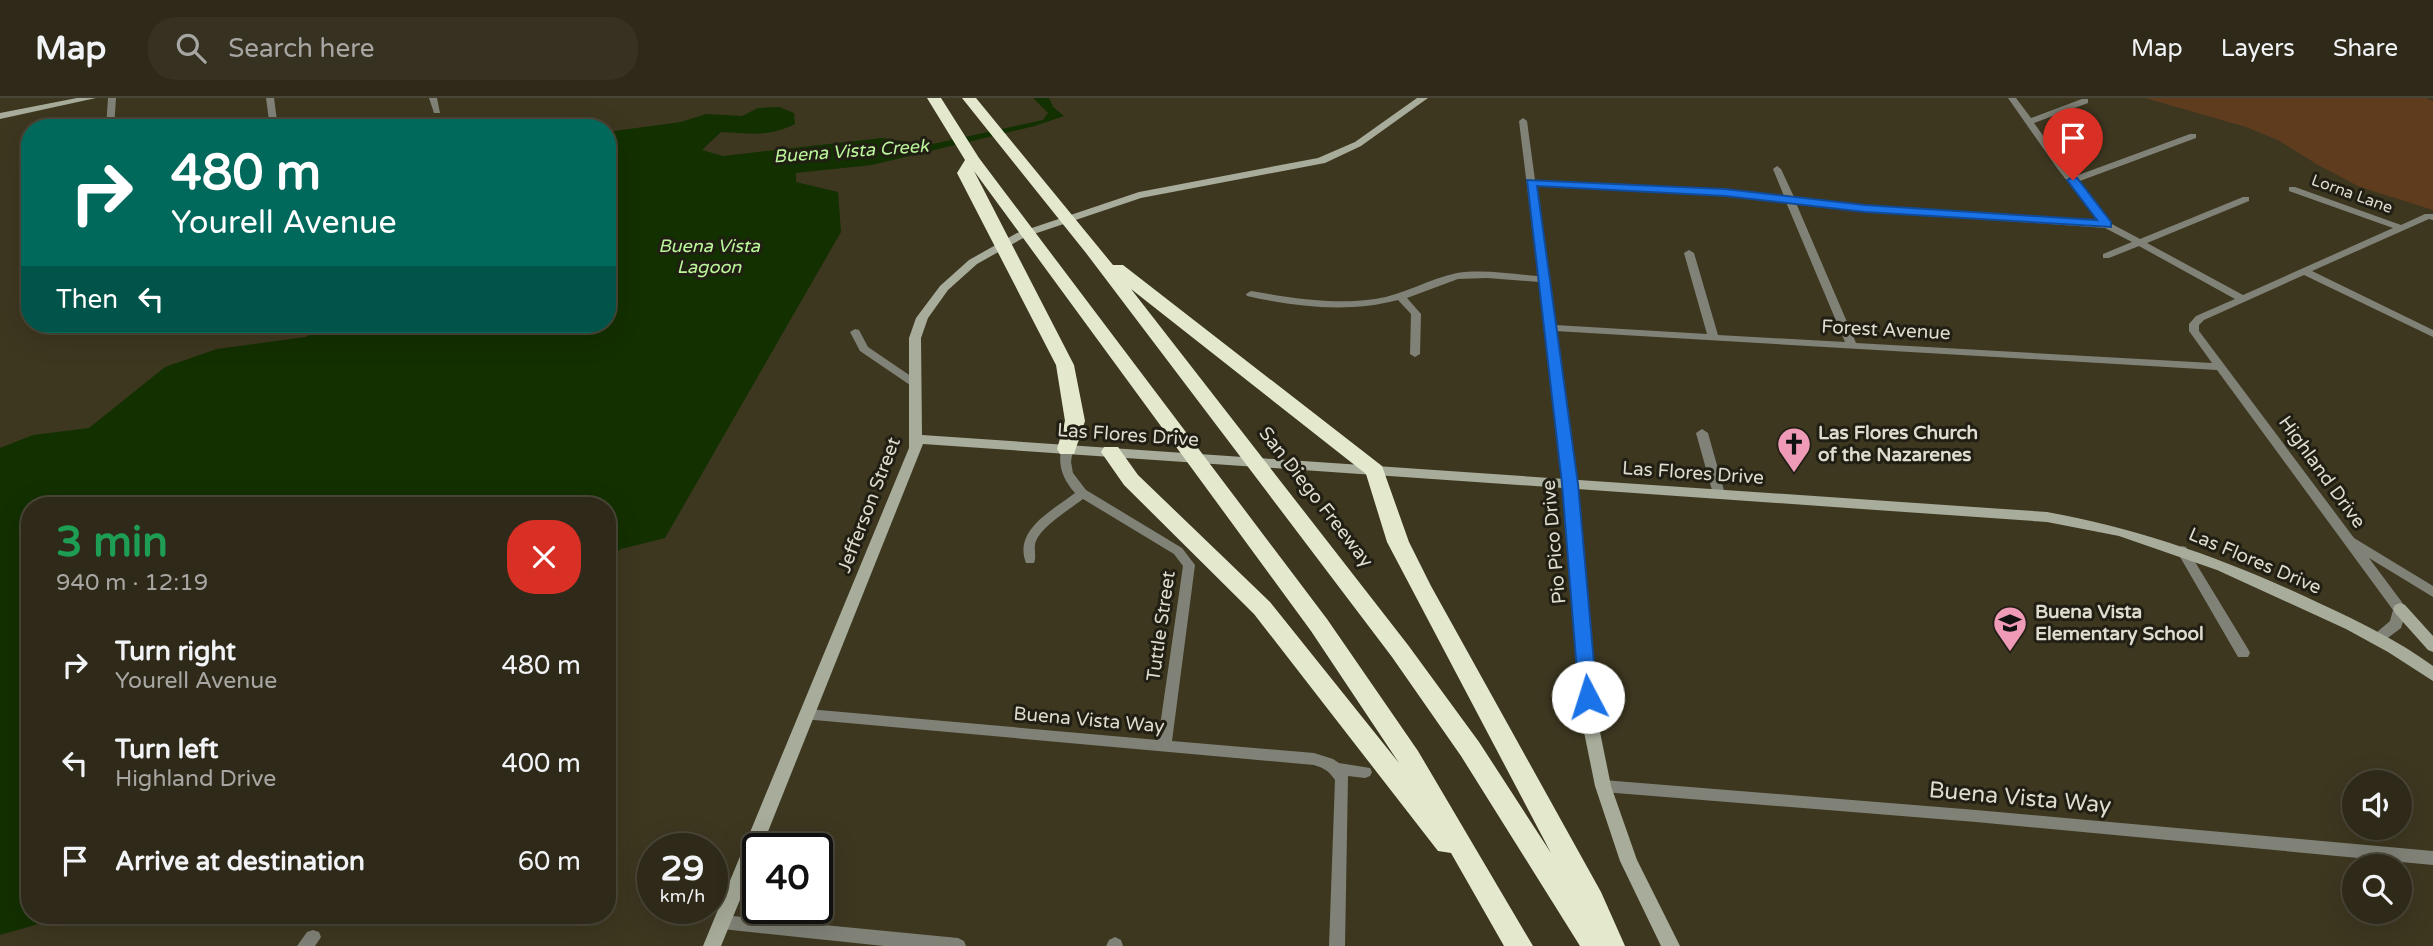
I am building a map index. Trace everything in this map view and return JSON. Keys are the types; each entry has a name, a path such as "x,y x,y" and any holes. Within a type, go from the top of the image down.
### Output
{"highway":[{"path":"934,98 969,154 1319,625 1409,758 1519,946"},
{"name":"San Diego Freeway","path":"969,98 1092,249 1400,651 1470,749 1596,946"},
{"path":"969,154 965,173 1065,365 1075,421 1067,449"},
{"path":"1092,249 1375,471 1404,553 1591,901 1611,946"},
{"path":"1111,453 1131,480 1262,608 1500,911"}],"street":[{"path":"0,116 91,98"},
{"path":"111,119 112,98"},
{"path":"270,98 273,119"},
{"path":"433,98 437,111"},
{"name":"Jefferson Street","path":"728,908 916,448 915,338 922,318 958,273 996,247 1021,235 1139,195 1321,161 1358,144 1423,98"},
{"path":"2012,98 2107,225 2243,299 2428,216 2433,217"},
{"path":"2029,122 2085,101"},
{"name":"Pio Pico Drive","path":"1523,121 1570,484 1591,727 1603,786 1629,861 1671,946"},
{"path":"2073,180 2193,136"},
{"path":"1777,169 1852,345"},
{"path":"1531,182 1725,192 1865,208 2107,225"},
{"name":"Lorna Lane","path":"2292,189 2401,228"},
{"path":"2106,256 2246,199"},
{"path":"1689,253 1713,337"},
{"path":"2304,271 2433,334"},
{"path":"1251,294 1283,300 1357,304 1400,296 1447,278 1468,275 1544,279"},
{"path":"1400,296 1416,314 1415,354"},
{"name":"Highland Drive","path":"2243,299 2200,318 2194,324 2194,331 2400,609"},
{"name":"Forest Avenue","path":"1550,328 2220,367"},
{"path":"855,332 863,349 914,383"},
{"path":"1702,433 1720,494"},
{"name":"Las Flores Drive","path":"917,439 2047,517 2120,530 2182,550 2284,592 2376,639 2433,676"},
{"name":"Tuttle Street","path":"1067,449 1063,462 1070,482 1082,493 1178,551 1189,565 1164,746"},
{"path":"1030,559 1028,544 1036,530 1082,493"},
{"path":"2346,538 2433,592"},
{"path":"2182,550 2244,653"},
{"path":"2376,639 2396,624 2400,609"},
{"path":"2400,609 2433,646"},
{"name":"Buena Vista Way","path":"808,715 1314,759 1328,763 1336,769 1365,772"},
{"path":"1336,769 1342,779 1337,946"},
{"name":"Buena Vista Way","path":"1603,786 2433,858"},
{"path":"728,923 958,946"},
{"name":"Jefferson Street","path":"712,946 721,924"}],"shaded area":[{"path":"2145,98 2426,98 2433,101 2433,210 2360,187 2278,140 2246,127"}],"water":[{"name":"Buena Vista Lagoon","path":"1033,98 1049,98 1053,107 1064,116 1035,126 872,165 796,173 796,182 838,192 841,232 665,538 616,553 616,497 21,497 21,924 38,924 0,935 0,448 33,435 89,428 165,367 217,349 306,337 313,333 616,333 616,131 681,122 706,114 742,116 758,108 779,107 794,113 795,124 767,133 721,132 702,150 723,156 882,138 928,145 1043,120 1048,113"}],"place":[{"name":"Las Flores Church of the Nazarenes","path":"1794,474"},
{"name":"Buena Vista Elementary School","path":"2010,653"}],"route":[{"path":"1588,697 1570,484 1531,182 1725,192 1838,206 1982,214 2107,225 2073,180"}],"water label":[{"name":"Buena Vista Creek","path":"851,151"}]}
